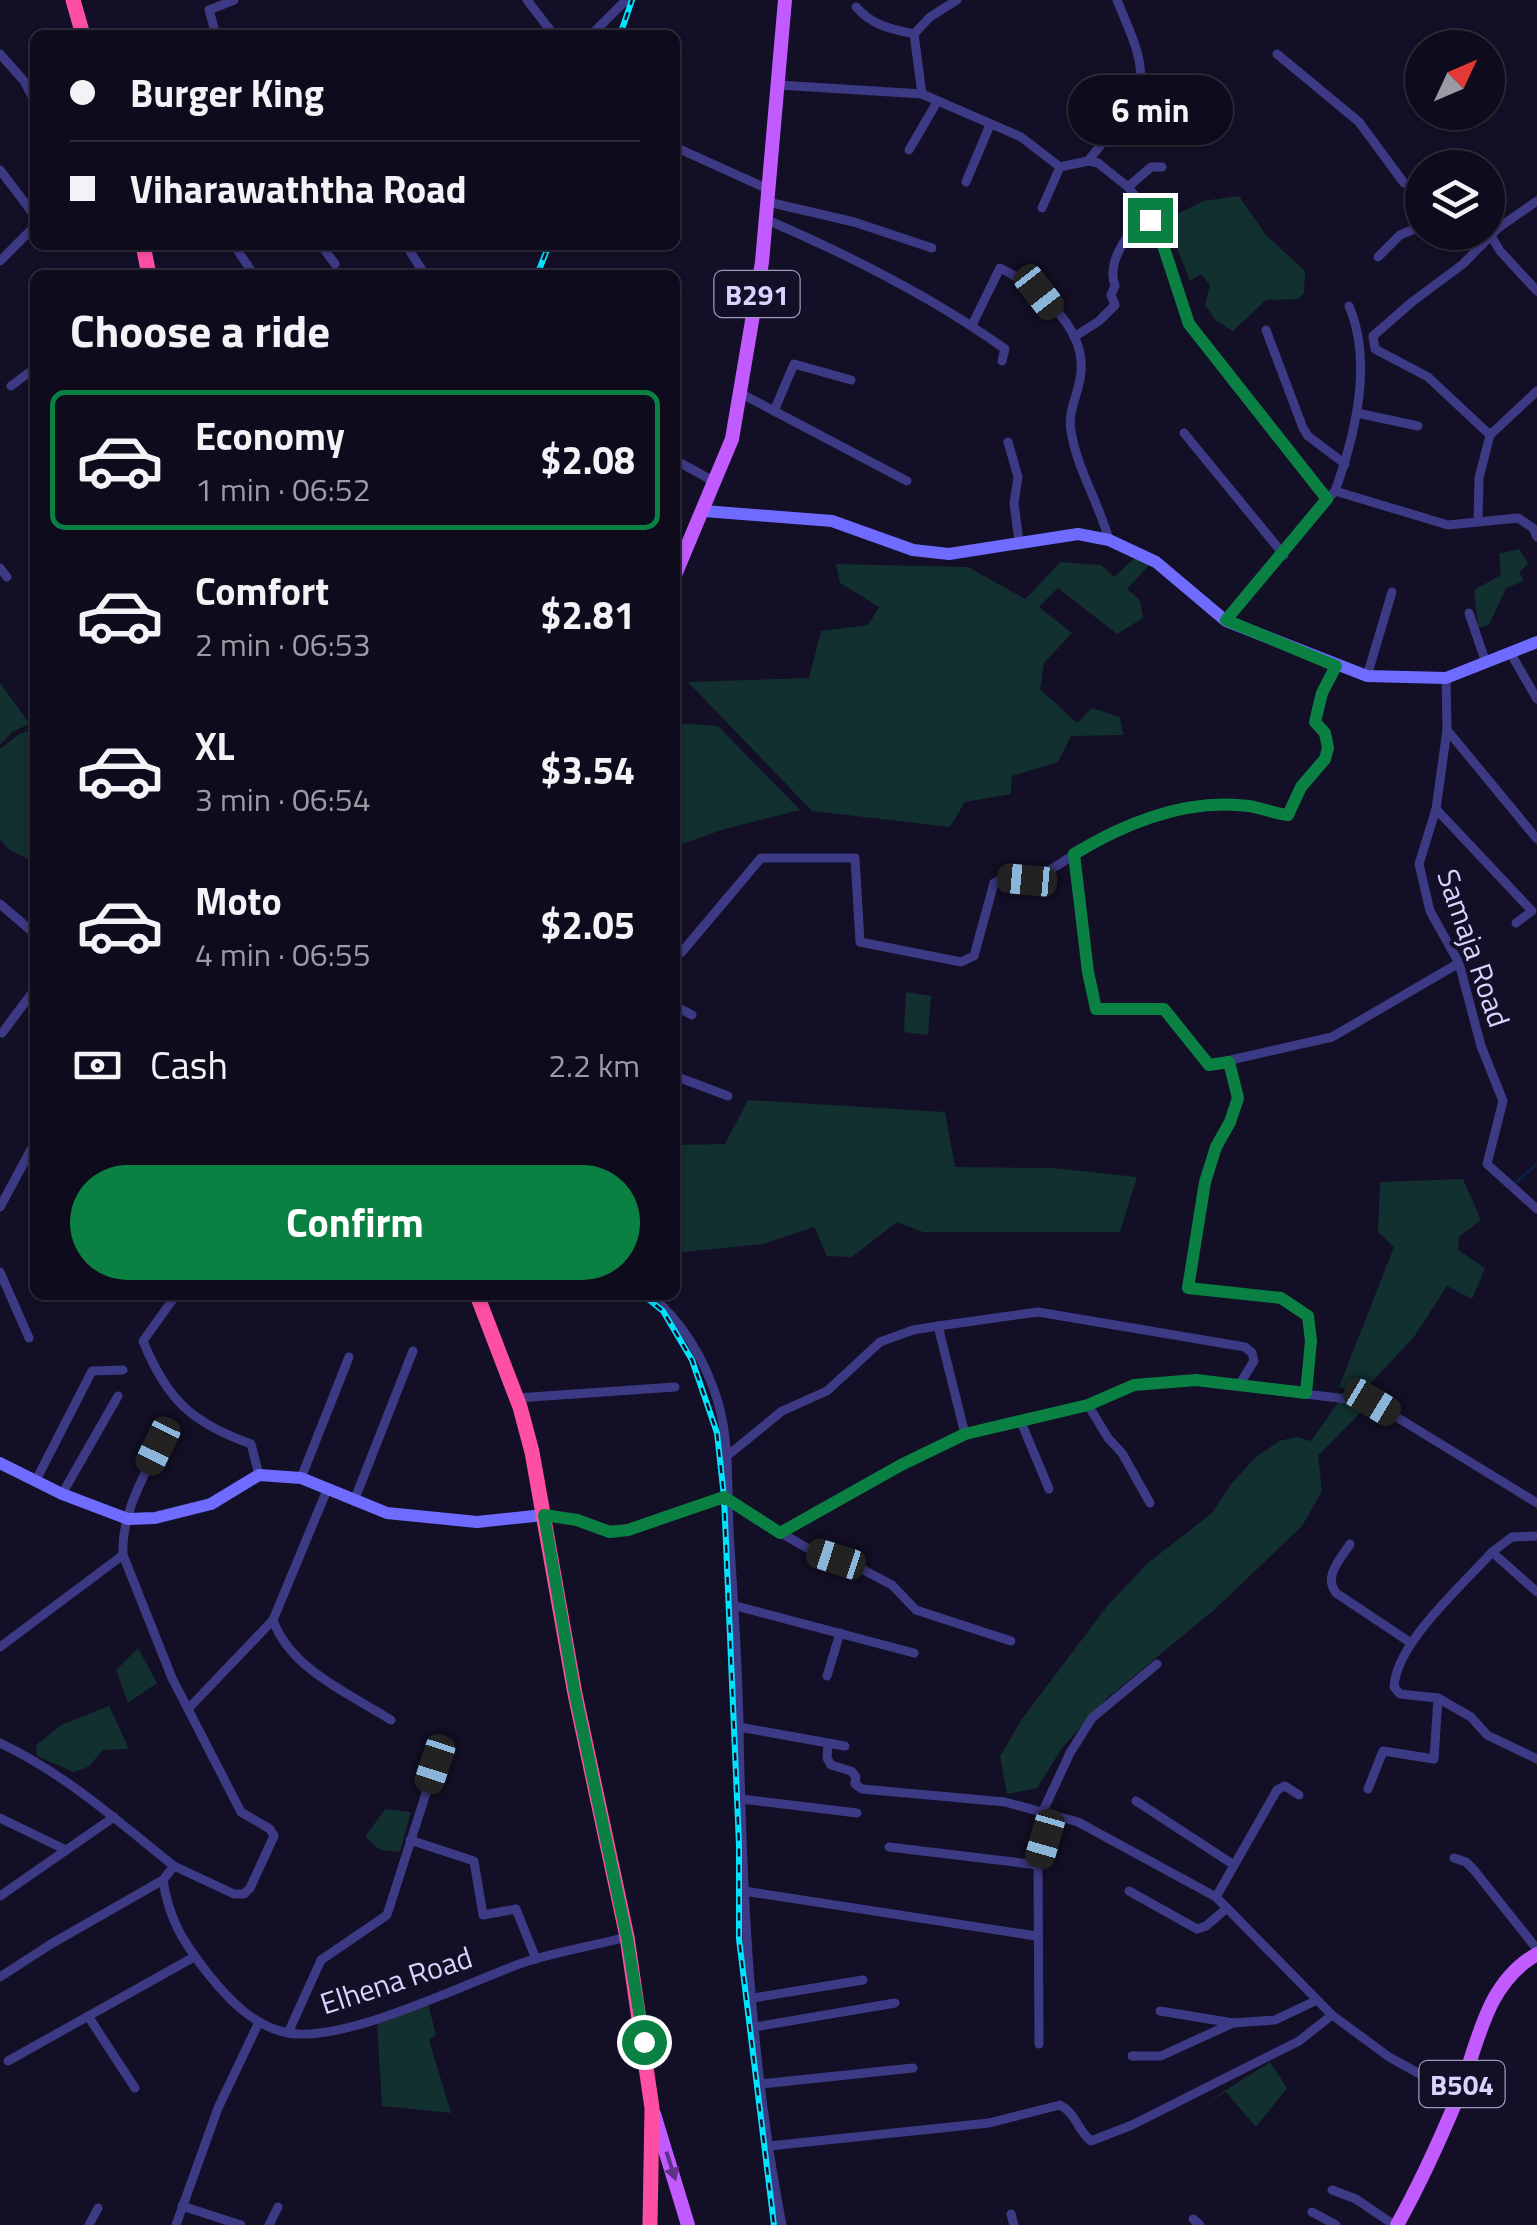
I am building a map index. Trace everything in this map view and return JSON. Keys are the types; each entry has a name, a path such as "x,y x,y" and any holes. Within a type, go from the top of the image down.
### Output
{"highway":[{"path":"73,0 80,30"},
{"path":"479,1300 517,1398 532,1452 575,1694 627,1938 652,2108 650,2225"}],"main road":[{"name":"B291","path":"680,565 732,439 762,262 785,0"},
{"name":"B504","path":"1396,2225 1422,2181 1483,2023 1506,1978 1537,1952"},
{"path":"652,2108 688,2225"}],"street":[{"path":"215,30 209,10 234,0"},
{"path":"528,0 550,30"},
{"path":"596,30 626,0"},
{"path":"914,34 930,17 957,0"},
{"path":"1088,161 1130,106 1140,84 1138,57 1117,0"},
{"path":"856,7 866,18 885,28 914,34"},
{"path":"914,34 922,94"},
{"path":"0,54 30,92"},
{"path":"1277,54 1359,122 1405,184"},
{"path":"24,81 30,76"},
{"path":"779,84 922,94 1022,137 1060,166 1098,162 1140,202 1161,239 1189,324 1331,495 1448,525 1518,518 1536,530"},
{"path":"909,150 937,102"},
{"path":"966,182 990,126"},
{"path":"680,150 769,196 932,248"},
{"path":"1042,208 1060,166"},
{"path":"1128,188 1151,167 1162,167"},
{"path":"0,170 30,209"},
{"path":"1505,224 1537,200"},
{"path":"1074,337 1099,321 1116,302 1111,295 1115,286 1114,263 1125,239 1142,217 1140,202"},
{"path":"765,219 897,281 972,325 1005,349 1002,362"},
{"path":"1,257 30,231"},
{"path":"1378,257 1405,233"},
{"path":"324,250 334,264"},
{"path":"1477,250 1374,336 1375,349 1428,377 1490,436"},
{"path":"1500,250 1537,290"},
{"path":"972,325 1000,268 1039,292 1074,337 1082,370 1070,409 1071,431 1109,540"},
{"path":"1226,620 1331,495 1345,464 1357,412 1358,347 1356,323 1349,306"},
{"path":"1266,330 1303,428 1345,464"},
{"path":"774,411 794,364 851,380"},
{"path":"12,386 30,372"},
{"path":"1478,521 1479,478 1490,436 1537,391"},
{"path":"740,393 907,481"},
{"path":"1357,412 1418,426"},
{"path":"1184,433 1284,555"},
{"path":"1008,442 1018,477 1014,503 1019,542"},
{"path":"680,463 716,482"},
{"path":"704,511 832,522 912,550 950,554 1078,534 1109,540 1156,562 1226,620 1367,676 1446,678 1537,642"},
{"path":"1367,676 1392,592"},
{"path":"1469,613 1486,663"},
{"path":"1511,654 1537,699"},
{"path":"680,952 761,858 854,858 860,942 962,962 974,956 994,883 1002,878 1027,880 1111,831 1164,814 1249,806 1288,815 1301,787 1325,759 1325,733 1315,722 1322,693 1336,666"},
{"name":"Samaja Road","path":"1446,678 1447,730 1436,809 1419,864 1430,910 1459,964 1481,1046 1503,1101 1487,1164 1537,1208"},
{"path":"1447,730 1537,839"},
{"path":"1436,809 1535,913 1516,923"},
{"path":"1074,854 1096,1009 1164,1009 1209,1065 1332,1038 1459,964"},
{"path":"0,904 30,930"},
{"path":"2,1033 30,996"},
{"path":"680,1009 692,1015"},
{"path":"1229,1062 1238,1098 1205,1182 1188,1288 1281,1298 1308,1316 1311,1341 1306,1393"},
{"path":"680,1078 728,1096"},
{"path":"0,1207 30,1150"},
{"path":"0,1272 29,1338"},
{"path":"172,1300 143,1341 157,1375 186,1412 220,1433 251,1444 259,1475"},
{"path":"655,1300 686,1331 711,1382 727,1456 736,1606 744,1892 761,2084 782,2225"},
{"path":"727,1456 782,1411 828,1390 880,1342 938,1326 1038,1312 1245,1346 1254,1362 1239,1385"},
{"path":"938,1326 965,1434"},
{"path":"354,1502 413,1351"},
{"path":"301,1478 349,1357"},
{"path":"36,1482 92,1371 123,1370"},
{"path":"780,1533 965,1434 1088,1405 1134,1385 1196,1380 1372,1402 1537,1504"},
{"path":"517,1398 676,1387"},
{"path":"62,1494 118,1396"},
{"path":"1088,1405 1108,1438 1122,1452 1150,1504"},
{"path":"1021,1422 1049,1489"},
{"path":"0,1744 26,1756 114,1817 174,1866 234,1894 244,1894 250,1888 274,1836 270,1828 242,1812 172,1678 124,1556 122,1542 133,1499 158,1446"},
{"path":"0,1464 62,1494 128,1519 155,1518 211,1504 259,1475 301,1478 387,1513 448,1522 544,1515 577,1520 610,1532 628,1530 724,1497 814,1552 858,1567 892,1585 916,1610 1010,1641"},
{"path":"189,1708 273,1620 327,1490"},
{"path":"1537,1536 1512,1537 1492,1552 1411,1643 1394,1675 1394,1687 1400,1694 1438,1698 1471,1717 1487,1734 1537,1759"},
{"path":"1350,1544 1330,1577 1330,1584 1336,1593 1411,1643"},
{"path":"1492,1552 1537,1592"},
{"path":"0,1647 124,1556"},
{"path":"736,1606 914,1653"},
{"path":"273,1620 278,1635 292,1652 319,1675 392,1720"},
{"path":"827,1676 840,1633"},
{"path":"1040,2044 1038,1865 1047,1812 1092,1718 1157,1664"},
{"path":"1368,1790 1383,1751 1434,1758 1438,1698"},
{"path":"739,1727 845,1746"},
{"path":"828,1743 827,1758 831,1765 851,1771 856,1777 855,1784 862,1790 1005,1802 1047,1812 1078,1822 1216,1897 1332,2016 1388,2057 1458,2096"},
{"path":"288,2033 321,1960 387,1915 435,1764"},
{"path":"1216,1897 1276,1790 1286,1786 1299,1795"},
{"path":"741,1799 857,1813"},
{"path":"1136,1801 1234,1865"},
{"path":"0,1896 114,1817"},
{"path":"0,1818 66,1850"},
{"name":"Elhena Road","path":"410,1840 474,1862 483,1915 516,1910 536,1959"},
{"path":"889,1847 1038,1865"},
{"path":"1454,1858 1474,1870 1537,1952"},
{"path":"0,1978 162,1880 174,1866"},
{"name":"Elhena Road","path":"162,1880 168,1913 194,1956 228,2000 259,2022 288,2033 338,2031 536,1959 627,1938"},
{"path":"1130,1890 1197,1929 1227,1908"},
{"path":"744,1892 1036,1936"},
{"path":"8,2061 194,1956"},
{"path":"753,1998 863,1980"},
{"path":"1160,2012 1233,2023 1275,2020 1316,2001"},
{"path":"755,2027 896,2003"},
{"path":"88,2016 135,2088"},
{"path":"769,2146 989,2123 1060,2104 1071,2110 1081,2133 1091,2141 1132,2125 1266,2054 1299,2041 1332,2016"},
{"path":"176,2225 218,2108 259,2022"},
{"path":"1132,2056 1161,2056 1233,2023"},
{"path":"761,2084 913,2068"},
{"path":"1332,2190 1356,2199 1396,2225"},
{"path":"182,2206 242,2225"},
{"path":"268,2225 278,2206"},
{"path":"89,2225 98,2208"},
{"path":"1312,2212 1336,2225"}],"green space":[{"path":"1239,196 1266,235 1305,271 1304,293 1298,299 1266,300 1233,331 1216,321 1205,305 1210,285 1201,274 1190,281 1166,220 1203,201"},
{"path":"1519,549 1528,563 1519,573 1524,581 1506,588 1489,625 1478,628 1474,590 1501,575 1499,554"},
{"path":"1137,556 1152,562 1127,589 1140,600 1143,618 1117,634 1058,588 1039,607 1072,633 1044,663 1040,689 1077,723 1092,708 1120,717 1123,735 1071,736 1058,762 1012,776 1011,794 965,802 950,827 812,811 688,682 809,678 821,631 868,625 879,607 840,583 836,564 968,567 1025,599 1061,562 1101,565 1114,577"},
{"path":"0,683 30,724 12,732 0,745"},
{"path":"680,723 718,726 800,810 721,830 680,845"},
{"path":"30,730 30,860 11,851 0,840 0,749"},
{"path":"906,992 931,996 928,1035 904,1032"},
{"path":"748,1100 945,1112 955,1167 1052,1168 1137,1177 1120,1232 923,1232 897,1222 852,1257 827,1256 814,1227 763,1244 683,1252 680,1145 725,1144"},
{"path":"1463,1179 1481,1220 1459,1237 1458,1250 1485,1268 1472,1299 1447,1286 1414,1337 1362,1392 1339,1387 1394,1247 1378,1232 1380,1182"},
{"path":"1339,1401 1364,1409 1318,1456 1322,1491 1302,1526 1214,1610 1106,1699 1062,1748 1037,1788 1007,1794 1000,1756 1022,1719 1108,1605 1148,1563 1212,1513 1255,1458 1279,1441 1297,1437 1311,1441"},
{"path":"138,1648 157,1683 128,1703 116,1670"},
{"path":"109,1706 129,1749 102,1750 90,1766 74,1772 37,1756 36,1745 63,1724"},
{"path":"385,1809 411,1812 400,1852 380,1850 365,1837"},
{"path":"427,2000 436,2035 429,2040 451,2113 382,2106 377,2023"},
{"path":"1270,2062 1287,2088 1256,2127 1226,2092 1204,2104"}],"waterway":[{"path":"1515,1183 1537,1164"}],"railway":[{"path":"622,30 632,0"},
{"path":"539,270 547,250"},
{"path":"649,1300 663,1311 692,1360 717,1433 724,1497 739,1845 739,1939 774,2225"}],"route":[{"path":"644,2042 544,1515 577,1520 610,1532 628,1530 724,1497 780,1533 965,1434 1088,1405 1134,1385 1196,1380 1306,1393 1311,1341 1308,1316 1281,1298 1188,1288 1205,1182 1238,1098 1229,1062 1209,1065 1164,1009 1096,1009 1088,972 1074,854 1111,831 1152,816 1249,806 1288,815 1301,787 1325,759 1325,733 1315,722 1322,693 1336,666 1226,620 1327,499 1189,324 1161,239 1150,220"}]}
